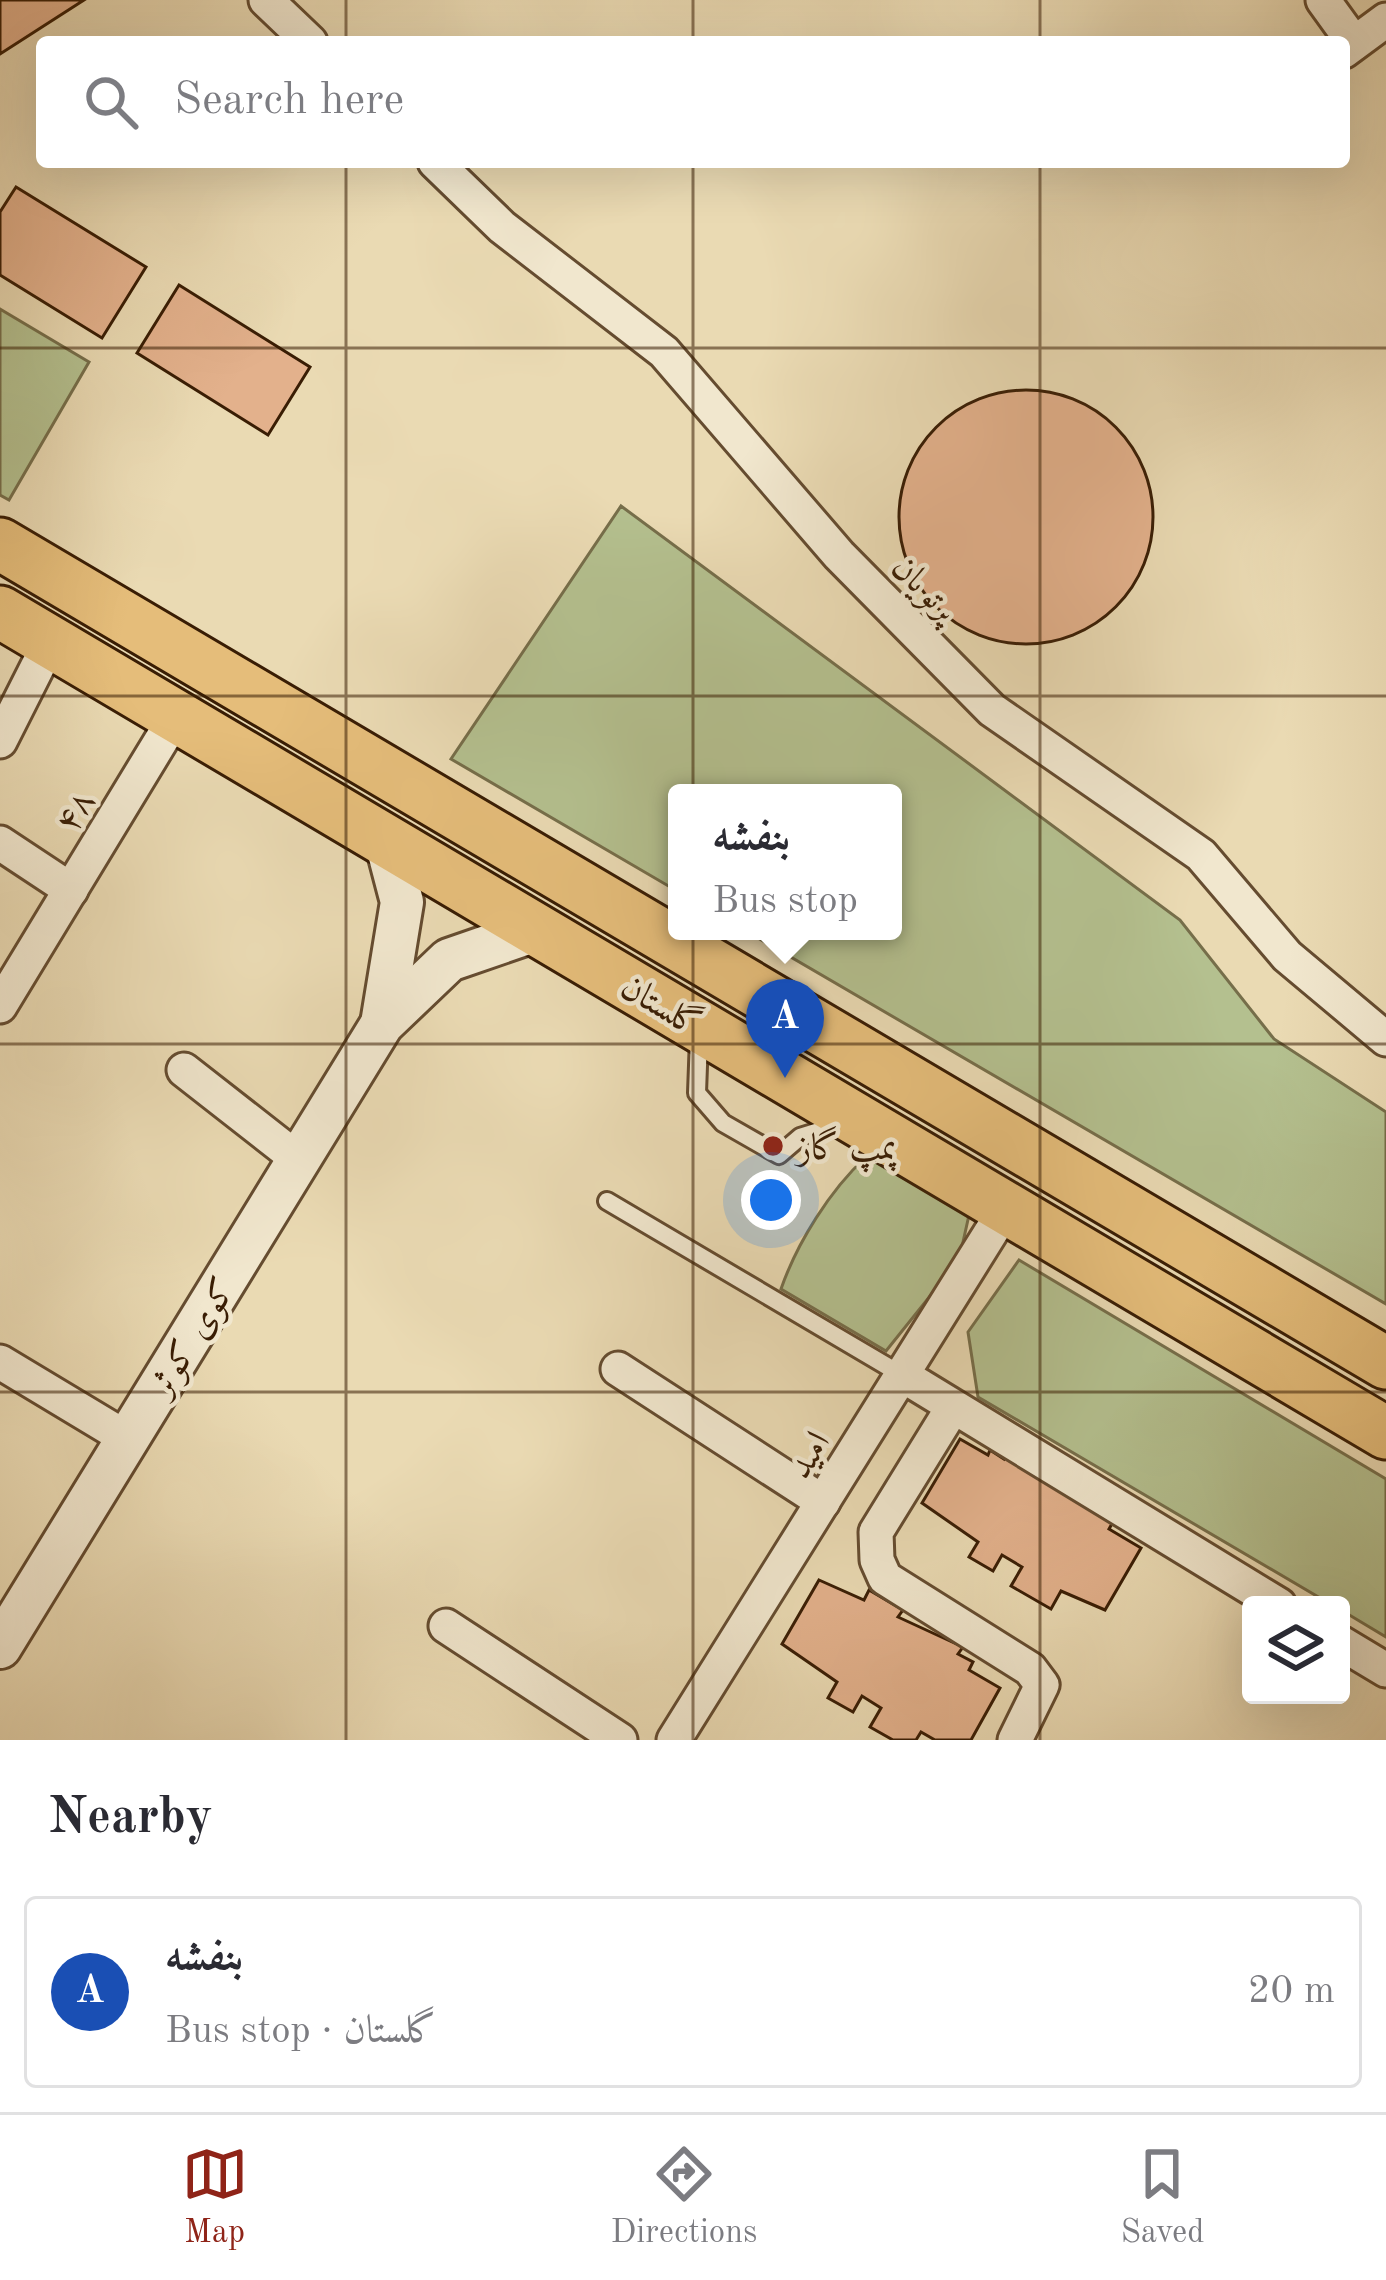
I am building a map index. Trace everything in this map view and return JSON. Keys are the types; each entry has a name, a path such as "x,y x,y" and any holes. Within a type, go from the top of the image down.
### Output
{"main road":[{"name":"گلستان","path":"0,544 668,939"},
{"name":"گلستان","path":"0,612 1386,1433"},
{"name":"گلستان","path":"670,940 1386,1363"}],"street":[{"path":"266,0 304,36"},
{"path":"1323,0 1343,36"},
{"path":"1350,46 1386,20"},
{"name":"پرتویان","path":"441,168 502,226 664,352 839,555 992,710 1201,855 1287,956 1386,1039"},
{"path":"0,741 50,642"},
{"name":"۴۸","path":"0,1006 176,716"},
{"path":"0,842 71,890"},
{"path":"382,1024 402,902 386,842"},
{"path":"382,1024 449,960 536,930"},
{"name":"کوی کوثر","path":"0,1647 382,1024"},
{"path":"184,1070 299,1160"},
{"name":"امید","path":"674,1740 1006,1208"},
{"path":"0,1362 128,1438"},
{"path":"618,1369 823,1502"},
{"path":"902,1375 1264,1596"},
{"path":"953,1407 876,1532 877,1560 885,1578 1030,1669 1042,1685 1015,1740"},
{"path":"446,1626 620,1740"},
{"path":"1350,1648 1386,1670"}],"lane":[{"path":"698,1025 697,1093 723,1123 778,1155 800,1136 858,1120"},
{"path":"608,1201 902,1375"}],"green space":[{"path":"0,309 89,362 9,500 0,495"},
{"path":"621,506 1180,920 1274,1039 1386,1112 1386,1304 761,940 902,940 902,784 668,784 668,886 451,759"},
{"path":"866,1157 969,1215 959,1260 886,1351 781,1289 816,1218"},
{"path":"1019,1260 1386,1479 1386,1637 1350,1615 1350,1596 1317,1596 978,1397 968,1332"}],"building":[{"path":"0,0 84,0 0,54"},
{"path":"16,187 146,267 102,338 0,275 0,212"},
{"path":"179,285 310,367 268,435 137,353"},
{"path":"1026,390 1074,400 1116,427 1143,469 1153,517 1143,565 1116,607 1074,634 1026,644 978,634 936,607 909,565 899,517 909,469 936,427 978,400"},
{"path":"960,1439 1004,1459 1009,1449 1113,1522 1109,1529 1141,1548 1105,1610 1061,1591 1051,1609 1011,1586 1022,1567 1002,1555 993,1571 969,1557 978,1542 922,1503"},
{"path":"819,1580 864,1600 869,1590 903,1610 898,1617 963,1647 958,1654 973,1662 969,1670 1000,1688 971,1740 935,1740 921,1732 916,1740 893,1740 870,1727 881,1708 862,1696 853,1712 828,1698 837,1682 782,1644"}],"place":[{"name":"بنفشه","path":"785,1078"},
{"name":"پمپ گاز","path":"773,1146"}]}
